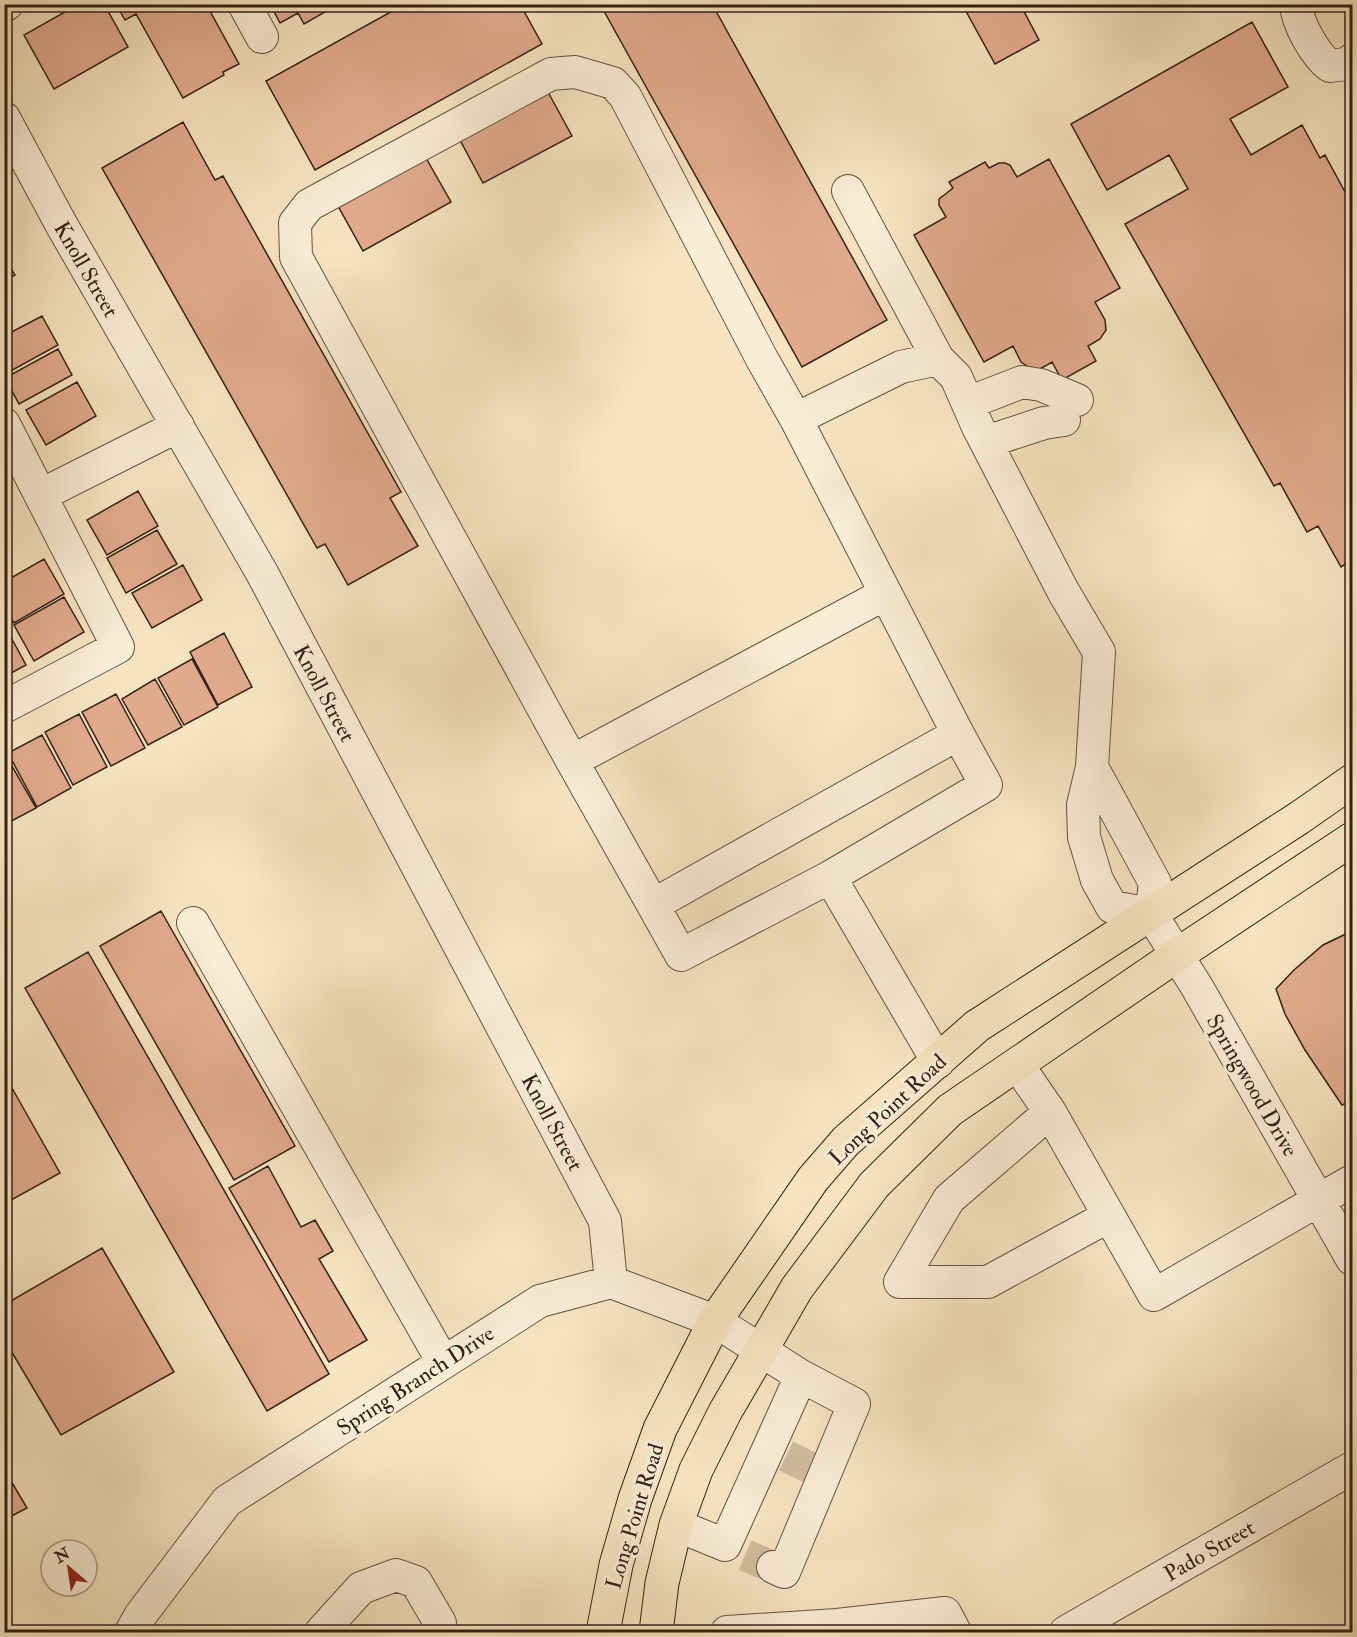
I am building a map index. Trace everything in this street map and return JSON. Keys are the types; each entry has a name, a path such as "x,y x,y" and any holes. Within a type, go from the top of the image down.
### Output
{"main road":[{"name":"Long Point Road","path":"603,1632 616,1565 635,1498 660,1429 715,1321 813,1179 846,1141 977,1026 1353,781"},
{"name":"Long Point Road","path":"656,1632 662,1583 676,1525 696,1470 725,1412 797,1288 874,1185 951,1110 1177,955 1353,840"}],"street":[{"path":"244,4 262,37"},
{"path":"1296,4 1296,15 1321,59 1330,66 1346,64 1353,60"},
{"path":"575,72 613,83 625,96 762,359 796,418 885,594 986,785 830,877 681,955 296,257 296,223 309,205 551,74 575,72"},
{"name":"Knoll Street","path":"5,121 61,224 262,573 605,1221 611,1282"},
{"path":"848,191 938,359 956,377 986,442 1064,591 1099,652 1092,766 1083,805 1084,837 1097,880 1112,907 1150,914 1155,883 1092,766"},
{"path":"796,418 901,367 938,359"},
{"path":"968,403 1022,382 1041,385 1070,410 1044,423 986,442"},
{"path":"4,424 118,647 4,707"},
{"path":"41,495 178,426"},
{"path":"572,761 885,594"},
{"path":"653,904 958,734"},
{"path":"830,877 938,1062"},
{"name":"Springwood Drive","path":"1150,914 1177,955 1353,1259"},
{"path":"193,923 443,1362"},
{"path":"1017,1064 1050,1112 1154,1295 1353,1181"},
{"path":"1050,1112 949,1199 900,1282 988,1282 1109,1216"},
{"path":"611,1282 715,1321 801,1376 854,1404 798,1462 735,1550 676,1525"},
{"name":"Spring Branch Drive","path":"131,1632 140,1616 227,1501 540,1301 611,1282"},
{"path":"773,1567 784,1572 798,1462 801,1376"},
{"name":"Pado Street","path":"1066,1632 1353,1468"},
{"path":"321,1632 361,1588 396,1575 416,1582 440,1623 440,1632"},
{"path":"727,1632 837,1629 945,1613 954,1632"}],"building":[{"path":"79,4 104,4 128,47 54,89 24,35"},
{"path":"116,4 206,4 239,64 183,98 136,14 125,20"},
{"path":"270,4 339,4 304,24 298,13 280,23"},
{"path":"405,4 520,4 542,44 315,170 266,81"},
{"path":"600,4 712,4 887,320 802,367"},
{"path":"962,4 1020,4 1039,40 995,64"},
{"path":"1252,22 1288,87 1230,119 1251,155 1302,125 1320,158 1325,155 1352,205 1352,560 1341,567 1318,526 1307,532 1280,483 1274,486 1125,224 1188,189 1169,155 1107,190 1071,124"},
{"path":"548,92 572,136 483,183 460,140"},
{"path":"183,122 215,180 223,176 401,492 390,498 418,546 348,585 325,544 317,548 102,168"},
{"path":"426,158 451,202 363,251 338,206"},
{"path":"1049,159 1120,288 1095,302 1105,320 1106,330 1100,339 1088,346 1096,361 1062,380 1052,362 1040,369 1030,368 1021,362 1013,346 984,362 914,235 946,217 939,205 939,199 953,188 949,182 985,162 989,168 999,163 1010,165 1017,177"},
{"path":"4,258 15,275 4,281"},
{"path":"42,316 58,345 7,373 4,368 4,336"},
{"path":"58,349 72,375 19,404 5,378"},
{"path":"77,382 96,416 46,445 26,410"},
{"path":"138,491 158,526 107,555 87,520"},
{"path":"157,530 177,564 126,593 107,558"},
{"path":"44,559 64,594 14,623 4,607 4,582"},
{"path":"183,565 202,600 152,628 132,593"},
{"path":"64,597 84,632 34,661 14,625"},
{"path":"7,630 26,665 4,677 4,631"},
{"path":"224,633 252,687 218,705 190,652"},
{"path":"192,659 218,707 184,725 158,678"},
{"path":"155,679 182,727 148,745 122,699"},
{"path":"116,694 145,748 111,766 82,712"},
{"path":"79,714 107,767 73,785 45,732"},
{"path":"42,735 71,788 37,807 8,753"},
{"path":"9,761 36,808 4,825 4,763"},
{"path":"161,911 295,1146 234,1180 100,946"},
{"path":"1352,931 1352,1101 1342,1105 1305,1050 1285,1014 1276,989 1323,945"},
{"path":"88,952 329,1374 267,1411 25,988"},
{"path":"4,1074 60,1173 4,1204"},
{"path":"268,1166 301,1227 315,1220 333,1251 319,1259 367,1340 329,1362 229,1188"},
{"path":"102,1248 174,1372 61,1435 4,1339 4,1305"},
{"path":"4,1469 27,1508 4,1520"}],"tunnel":[{"path":"786,1456 813,1469"},
{"path":"745,1555 773,1567"}]}
